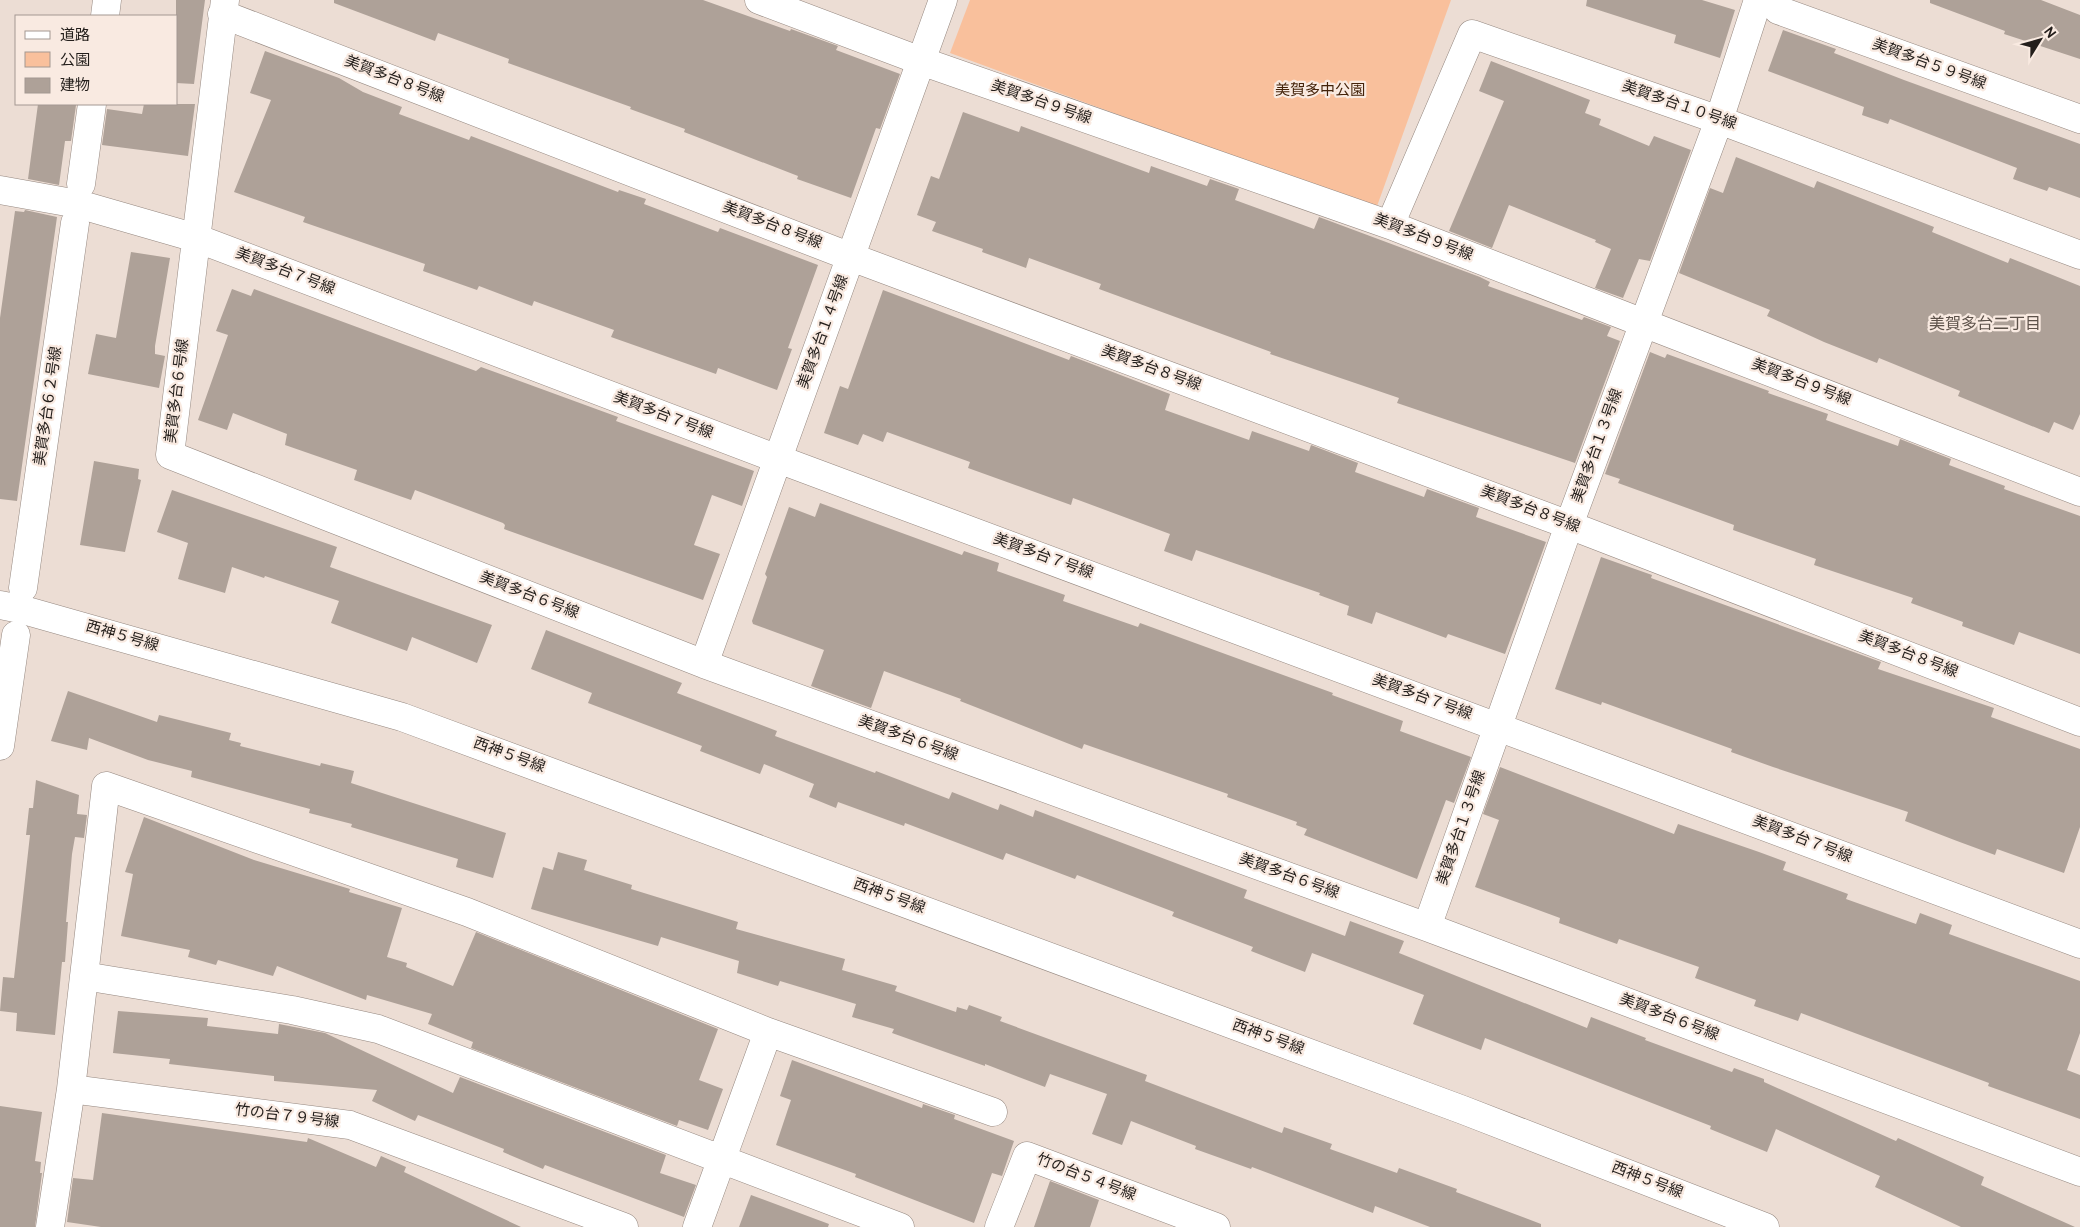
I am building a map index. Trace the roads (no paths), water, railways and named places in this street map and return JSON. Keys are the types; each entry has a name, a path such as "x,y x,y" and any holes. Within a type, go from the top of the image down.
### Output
{"street":[{"path":"105,15 107,0"},
{"name":"美賀多台９号線","path":"759,0 921,61 1390,225 1643,321 2080,492"},
{"name":"美賀多台１４号線","path":"704,664 943,0"},
{"name":"美賀多台５９号線","path":"1768,5 2080,119"},
{"name":"美賀多台１３号線","path":"1428,924 1643,321 1719,120 1768,5"},
{"name":"美賀多台６号線","path":"223,7 170,455 704,664 1428,924 2080,1172"},
{"name":"美賀多台８号線","path":"223,7 851,257 1569,525 2080,722"},
{"name":"美賀多台１０号線","path":"1390,225 1472,34 1719,120 2080,255"},
{"path":"81,184 92,105"},
{"name":"美賀多台７号線","path":"0,190 78,204 196,238 778,459 2080,944"},
{"name":"美賀多台６２号線","path":"23,588 75,223"},
{"name":"西神５号線","path":"0,606 20,609 402,716 1445,1104 1764,1227"},
{"path":"0,746 16,635"},
{"path":"50,1227 71,1089 106,786 467,912 768,1032 993,1112"},
{"path":"84,976 292,1010 378,1029 721,1161 900,1227"},
{"path":"697,1227 768,1032"},
{"name":"竹の台７９号線","path":"71,1089 350,1125 624,1227"},
{"name":"竹の台５４号線","path":"999,1227 1027,1156 1216,1227"}],"district":[{"name":"美賀多台二丁目","path":"1985,325"}],"park label":[{"name":"美賀多中公園","path":"1320,91"}]}
